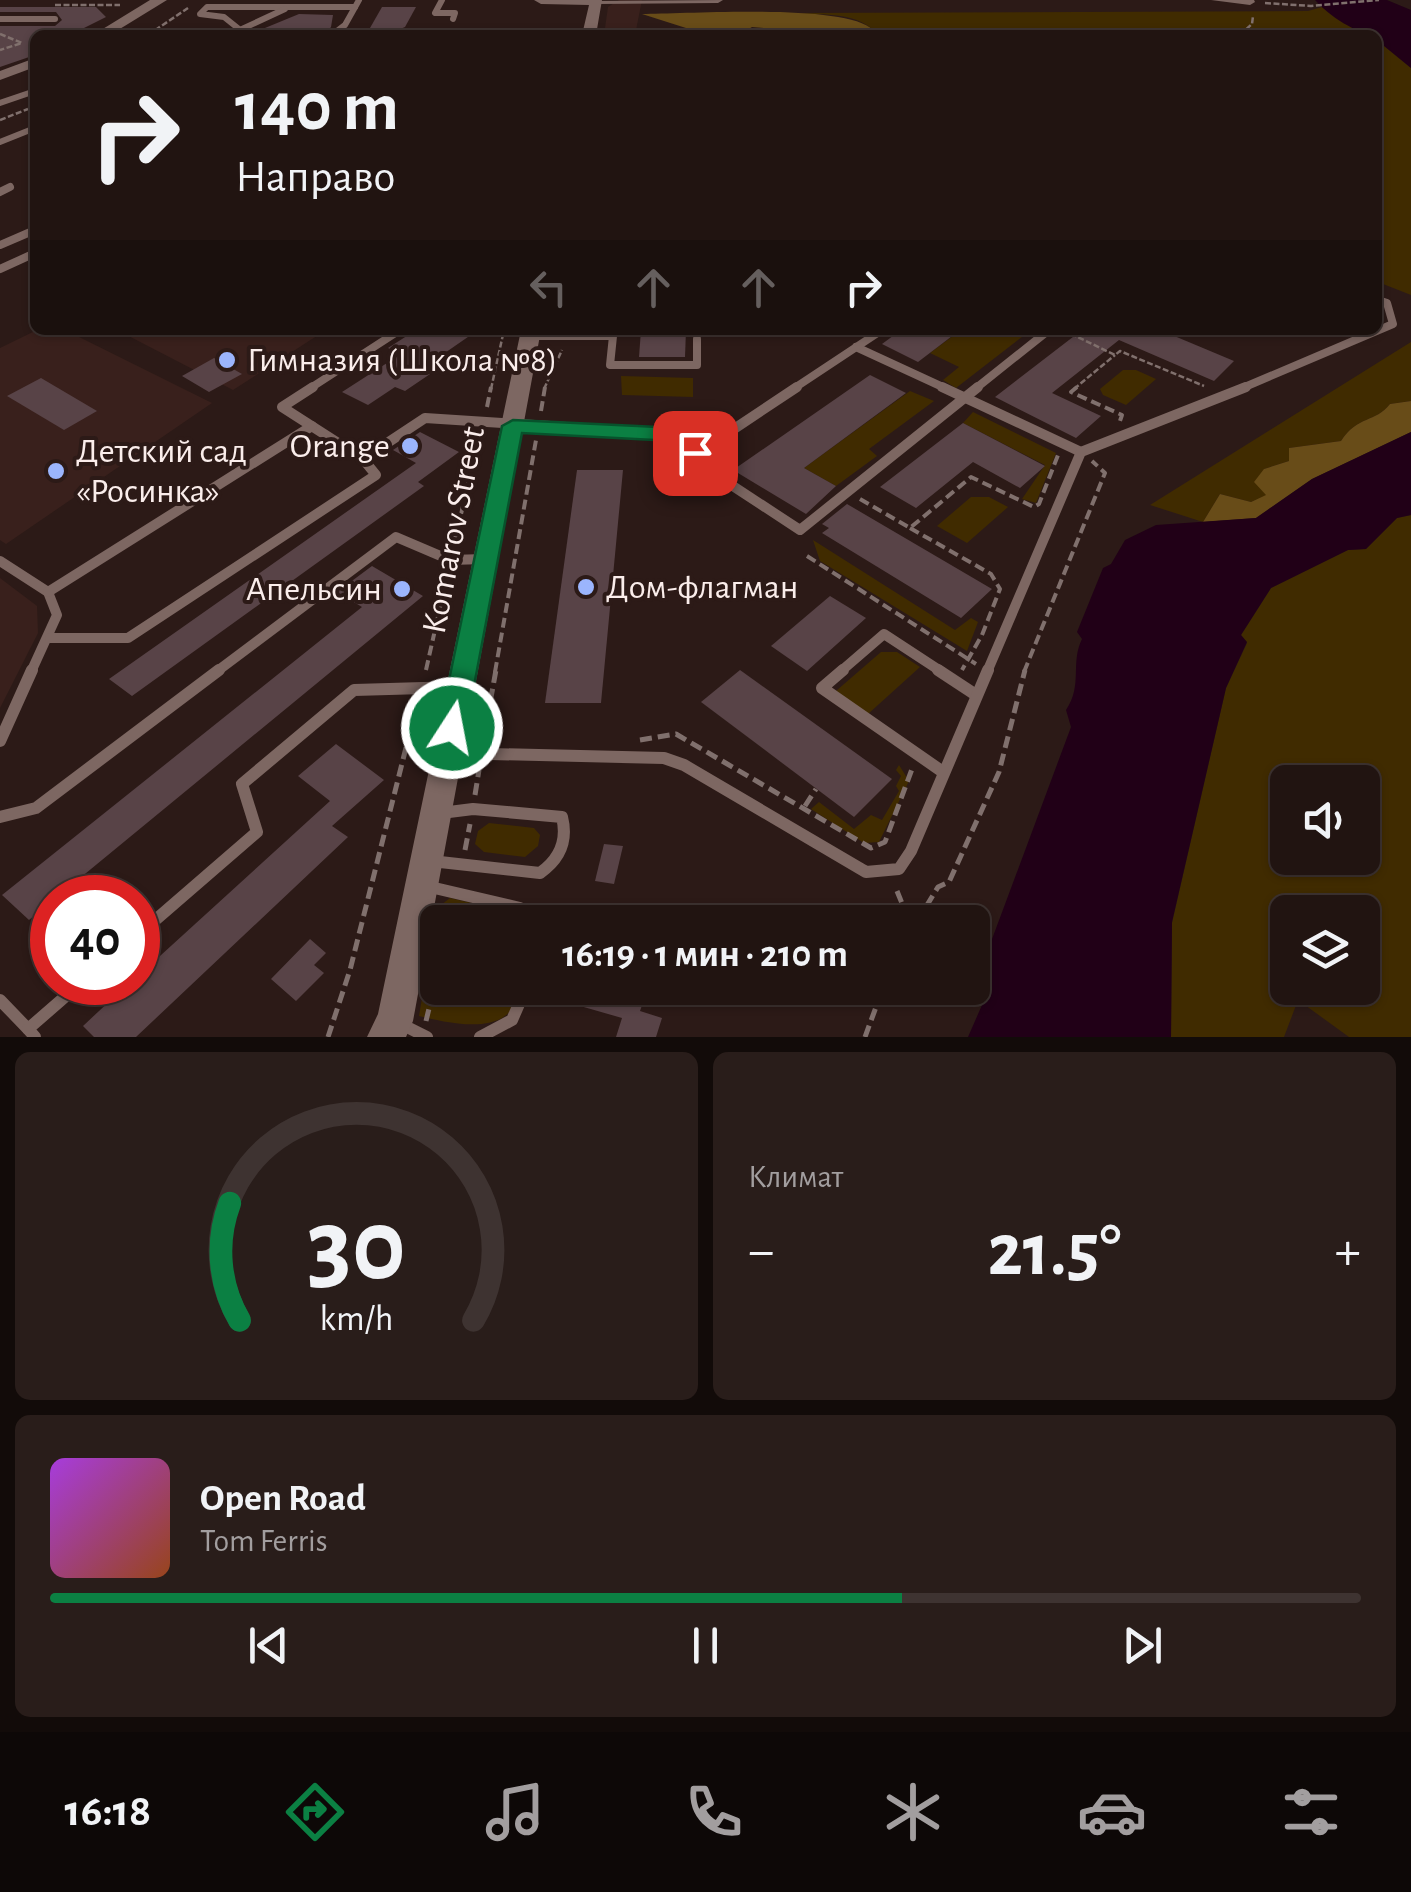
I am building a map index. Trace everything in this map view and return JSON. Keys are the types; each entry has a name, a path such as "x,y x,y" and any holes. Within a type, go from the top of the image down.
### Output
{"street":[{"path":"109,30 161,0"},
{"path":"132,30 158,11 161,0"},
{"path":"541,0 718,0"},
{"path":"591,30 597,0"},
{"path":"1216,0 1250,2"},
{"path":"0,76 30,64"},
{"path":"0,86 30,76"},
{"name":"Komarov Street","path":"390,1029 437,814 512,425 521,335"}],"lane":[{"path":"442,0 434,13 456,13 454,18"},
{"path":"289,3 239,29 224,17 200,14 207,7 289,3 357,4 338,30"},
{"path":"0,19 55,19"},
{"path":"0,103 30,92"},
{"path":"0,142 30,130"},
{"path":"0,192 10,188"},
{"path":"0,245 30,232"},
{"path":"0,269 30,256"},
{"path":"1382,301 1387,303 1393,324 1382,329"},
{"path":"50,638 128,638 376,475 363,459 282,407 392,335"},
{"path":"553,335 580,335"},
{"path":"613,335 610,365 697,365 698,338"},
{"path":"363,459 425,418 722,437 874,335"},
{"path":"679,434 710,471 800,530 1042,335"},
{"path":"448,753 664,758 684,765 866,872 899,869 990,670 1081,452 1367,335"},
{"path":"856,347 1081,452"},
{"path":"48,592 312,426"},
{"path":"0,817 36,808 396,537 450,560 486,559"},
{"path":"0,561 48,592 57,615 50,638 0,740"},
{"path":"943,772 822,688 884,634 976,695"},
{"path":"160,916 257,832 242,784 354,690 460,687"},
{"path":"424,873 462,865 540,873 555,864 566,827 562,817 472,809 437,814"},
{"path":"424,873 456,891 509,905"},
{"path":"0,1000 32,1033 59,1005"},
{"path":"480,1037 512,1020 519,1005"},
{"path":"390,1029 424,1036"}],"path":[{"path":"1250,2 1311,6 1379,0"},
{"path":"50,5 122,5 119,11"},
{"path":"156,30 193,6"},
{"path":"0,34 22,43 0,50"},
{"path":"0,120 30,108"},
{"path":"462,865 481,754 521,335"},
{"path":"1073,335 1115,355"},
{"path":"328,1037 350,970 422,688 450,560 512,425 544,390 559,361 564,336"},
{"path":"1105,428 1123,420 1122,415 1071,392 1120,351 1206,388"},
{"path":"910,528 971,477 1018,502 1039,504 1061,448 1066,445"},
{"path":"925,905 928,898 950,882 999,772 1022,680 1105,473 1081,452"},
{"path":"847,491 992,574 1000,589 961,671"},
{"path":"807,556 968,660 990,670"},
{"path":"633,741 676,734 871,848 885,842 912,770 910,764"},
{"path":"804,807 816,789"},
{"path":"453,905 456,891"},
{"path":"897,891 903,905"},
{"path":"424,1036 431,1005"},
{"path":"866,1037 877,1005"}],"shaded area":[{"path":"619,0 642,0 636,30 605,30 608,7"},
{"path":"1315,0 1387,0 1411,10 1411,68 1382,44 1382,30 1357,30"},
{"path":"1322,7 1360,30 873,30 857,20 795,13 1308,11"},
{"path":"800,13 832,16 873,30 752,27 692,30 642,14"},
{"path":"1382,44 1411,68 1411,295 1382,284"},
{"name":"Детский сад «Росинка»","path":"30,333 75,335 212,403 6,544 0,540 0,348"},
{"name":"Гимназия (Школа №8)","path":"127,335 318,335 233,390"},
{"path":"954,335 1025,335 956,388 943,380 959,367 930,353"},
{"path":"1411,342 1411,401 1390,404 1354,427 1341,441 1289,448 1289,461 1264,469 1267,495 1251,502 1220,494 1203,522 1150,505"},
{"path":"1123,370 1136,370 1156,379 1126,405 1103,395 1100,389"},
{"path":"621,376 693,378 693,397 622,395"},
{"path":"910,391 934,401 869,449 877,456 836,486 804,468"},
{"path":"1411,401 1411,432 1312,479 1256,518 1203,522 1220,494 1251,502 1266,495 1254,482 1264,469 1289,461 1289,448 1341,441 1354,427 1390,404"},
{"path":"973,412 1056,453 1036,503 1022,499 1045,465 963,423"},
{"path":"1411,432 1411,515 1397,518 1366,549 1348,550 1271,588 1241,635 1247,642 1226,688 1172,922 1171,1037 968,1037 982,1005 990,1005 990,944 1071,727 1066,710 1074,692 1082,639 1077,632 1103,568 1111,564 1125,540 1156,525 1256,518 1312,479"},
{"path":"971,497 989,497 1008,507 967,543 937,526"},
{"path":"1411,515 1411,1037 1349,1037 1305,1005 1380,1005 1380,895 1270,895 1270,1005 1296,1005 1284,1037 1171,1037 1172,923 1226,688 1247,643 1241,635 1271,588 1348,550 1366,549 1397,518"},
{"path":"813,540 955,630 971,618 978,622 967,651 820,561"},
{"path":"0,578 37,606 38,633 0,708"},
{"path":"881,652 897,652 920,667 868,714 836,691"},
{"path":"899,765 909,781 879,842 864,843 811,809 819,802 854,829 871,815 882,820 899,791"},
{"path":"489,823 534,828 540,835 538,846 525,857 484,852 475,844 478,831"},
{"path":"450,898 480,905 441,905"},
{"path":"421,1005 513,1005 503,1017 481,1024 419,1016"}],"building":[{"path":"0,7 96,7 106,17 80,30 30,30 30,57 0,67 0,26 55,26 62,20 56,12 0,12"},
{"path":"382,7 416,7 405,27 369,30"},
{"path":"299,14 333,15 329,30 260,30"},
{"path":"408,335 471,335 426,366 436,370 405,391 395,387 368,405 342,392 401,354 388,348"},
{"path":"641,335 686,335 685,357 639,357"},
{"path":"894,335 953,335 918,362 882,344"},
{"path":"1076,335 1172,335 1234,361 1214,381 1119,340 1052,393 1101,416 1076,438 995,397"},
{"path":"214,358 242,374 209,392 182,376"},
{"path":"870,375 906,393 804,468 836,486 806,514 733,470"},
{"path":"41,378 97,411 64,430 7,396"},
{"path":"963,423 1045,466 1020,488 973,462 916,508 880,487"},
{"path":"420,432 459,452 418,482 424,486 132,696 109,679 416,463 393,450"},
{"name":"Дом-флагман","path":"577,470 623,470 601,703 545,703"},
{"path":"847,504 992,589 961,618 822,533 829,528 822,524"},
{"path":"372,566 423,596 84,875 30,875 29,920 2,895 362,607 337,592"},
{"path":"830,596 866,618 807,671 771,646"},
{"path":"740,670 892,779 854,817 701,702"},
{"path":"336,744 384,780 332,826 348,837 136,1037 94,1037 83,1026 105,1005 160,1005 160,956 330,801 298,776"},
{"path":"604,844 623,846 614,884 595,881"},
{"path":"310,939 326,953 314,965 324,973 296,1001 271,979"},
{"path":"577,1005 642,1005 640,1011 662,1018 656,1037 616,1037 622,1018"}],"place":[{"name":"Гимназия (Школа №8)","path":"227,360"},
{"name":"Orange","path":"410,446"},
{"name":"Детский сад «Росинка»","path":"56,471"},
{"name":"Дом-флагман","path":"586,587"},
{"name":"Апельсин","path":"402,589"}],"route":[{"path":"452,728 513,426 679,434 695,453"}]}
